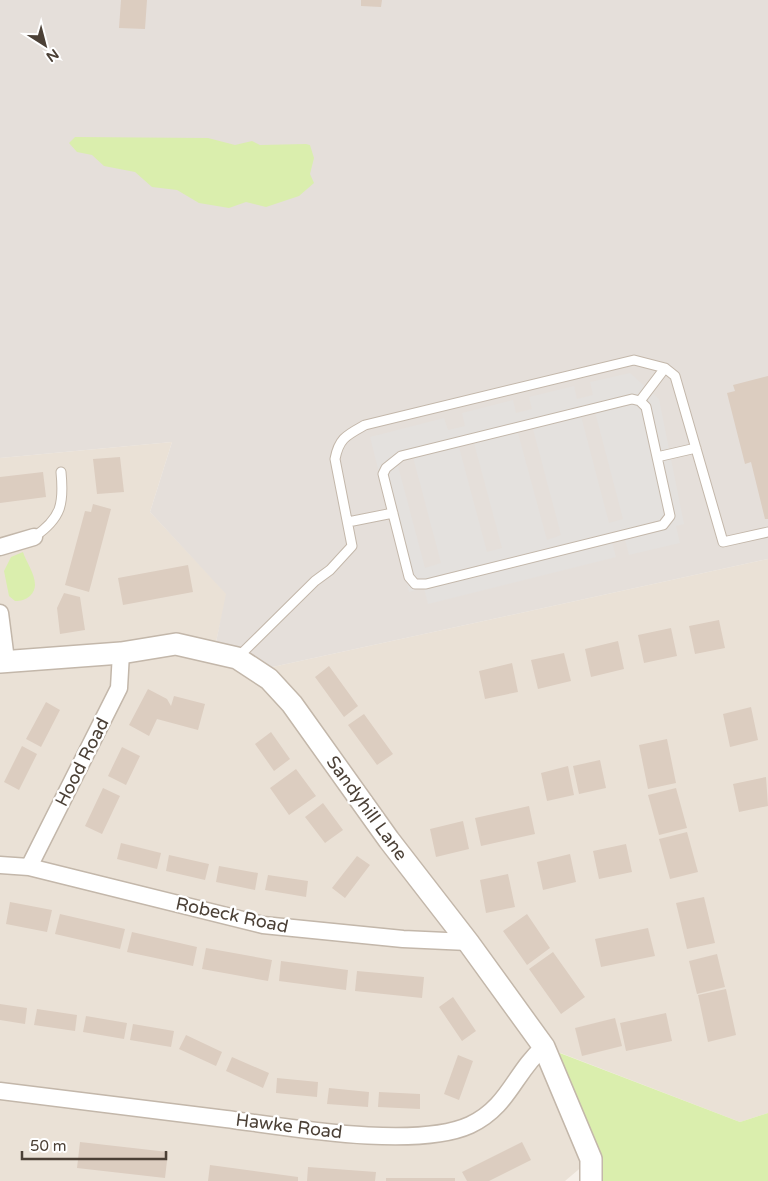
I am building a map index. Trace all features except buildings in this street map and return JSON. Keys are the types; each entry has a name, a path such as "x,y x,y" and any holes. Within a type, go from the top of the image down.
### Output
{"street":[{"path":"0,547 34,536"},
{"path":"0,613 3,661"},
{"name":"Sandyhill Lane","path":"3,661 122,653 176,644 237,658 269,679 292,704 389,840 468,942 544,1046 591,1159 590,1181"},
{"name":"Hood Road","path":"29,867 119,688 122,653"},
{"name":"Robeck Road","path":"0,865 29,867 263,925 403,939 468,942"},
{"name":"Hawke Road","path":"0,1091 325,1132 426,1134 457,1130 482,1118 503,1100 526,1065 544,1046"}],"lane":[{"path":"237,658 315,581 347,554 352,546 336,475 335,459 338,445 347,434 365,425 634,360 664,368 675,376 722,542 768,532"},
{"path":"640,401 664,368"},
{"path":"632,399 640,401 646,408 670,516 663,525 426,584 415,584 409,577 383,474 386,468 401,456 632,399"},
{"path":"657,457 696,448"},
{"path":"34,536 46,528 59,511 63,496 61,472"},
{"path":"348,522 393,513"}],"shaded area":[{"path":"0,0 768,0 768,559 254,671 216,642 226,594 150,512 172,442 0,458"},
{"path":"630,373 659,399 684,524 676,526 680,543 629,555 625,539 612,542 616,557 428,604 424,588 409,592 370,437 444,418 448,430 465,426 462,413 513,400 516,413 532,409 529,397 574,386 577,399 593,395 590,382","holes":["595,412 623,519 609,523 581,416","533,429 561,535 547,540 518,433","474,443 502,548 487,552 459,447","413,457 441,563 425,568 397,462"]},
{"path":"172,442 150,512 227,594 216,642 254,671 768,559 768,1113 740,1122 545,1047 591,1159 565,1181 0,1181 0,458"}],"green space":[{"path":"75,137 208,138 235,145 252,141 260,145 306,144 310,145 314,158 310,174 314,183 299,196 266,207 246,202 229,208 199,203 177,190 152,187 135,172 104,166 92,155 77,152 69,143"},
{"path":"23,552 33,574 35,586 30,596 23,600 15,601 9,596 4,571 11,557"},
{"path":"544,1047 740,1122 768,1113 768,1181 588,1181"}]}
